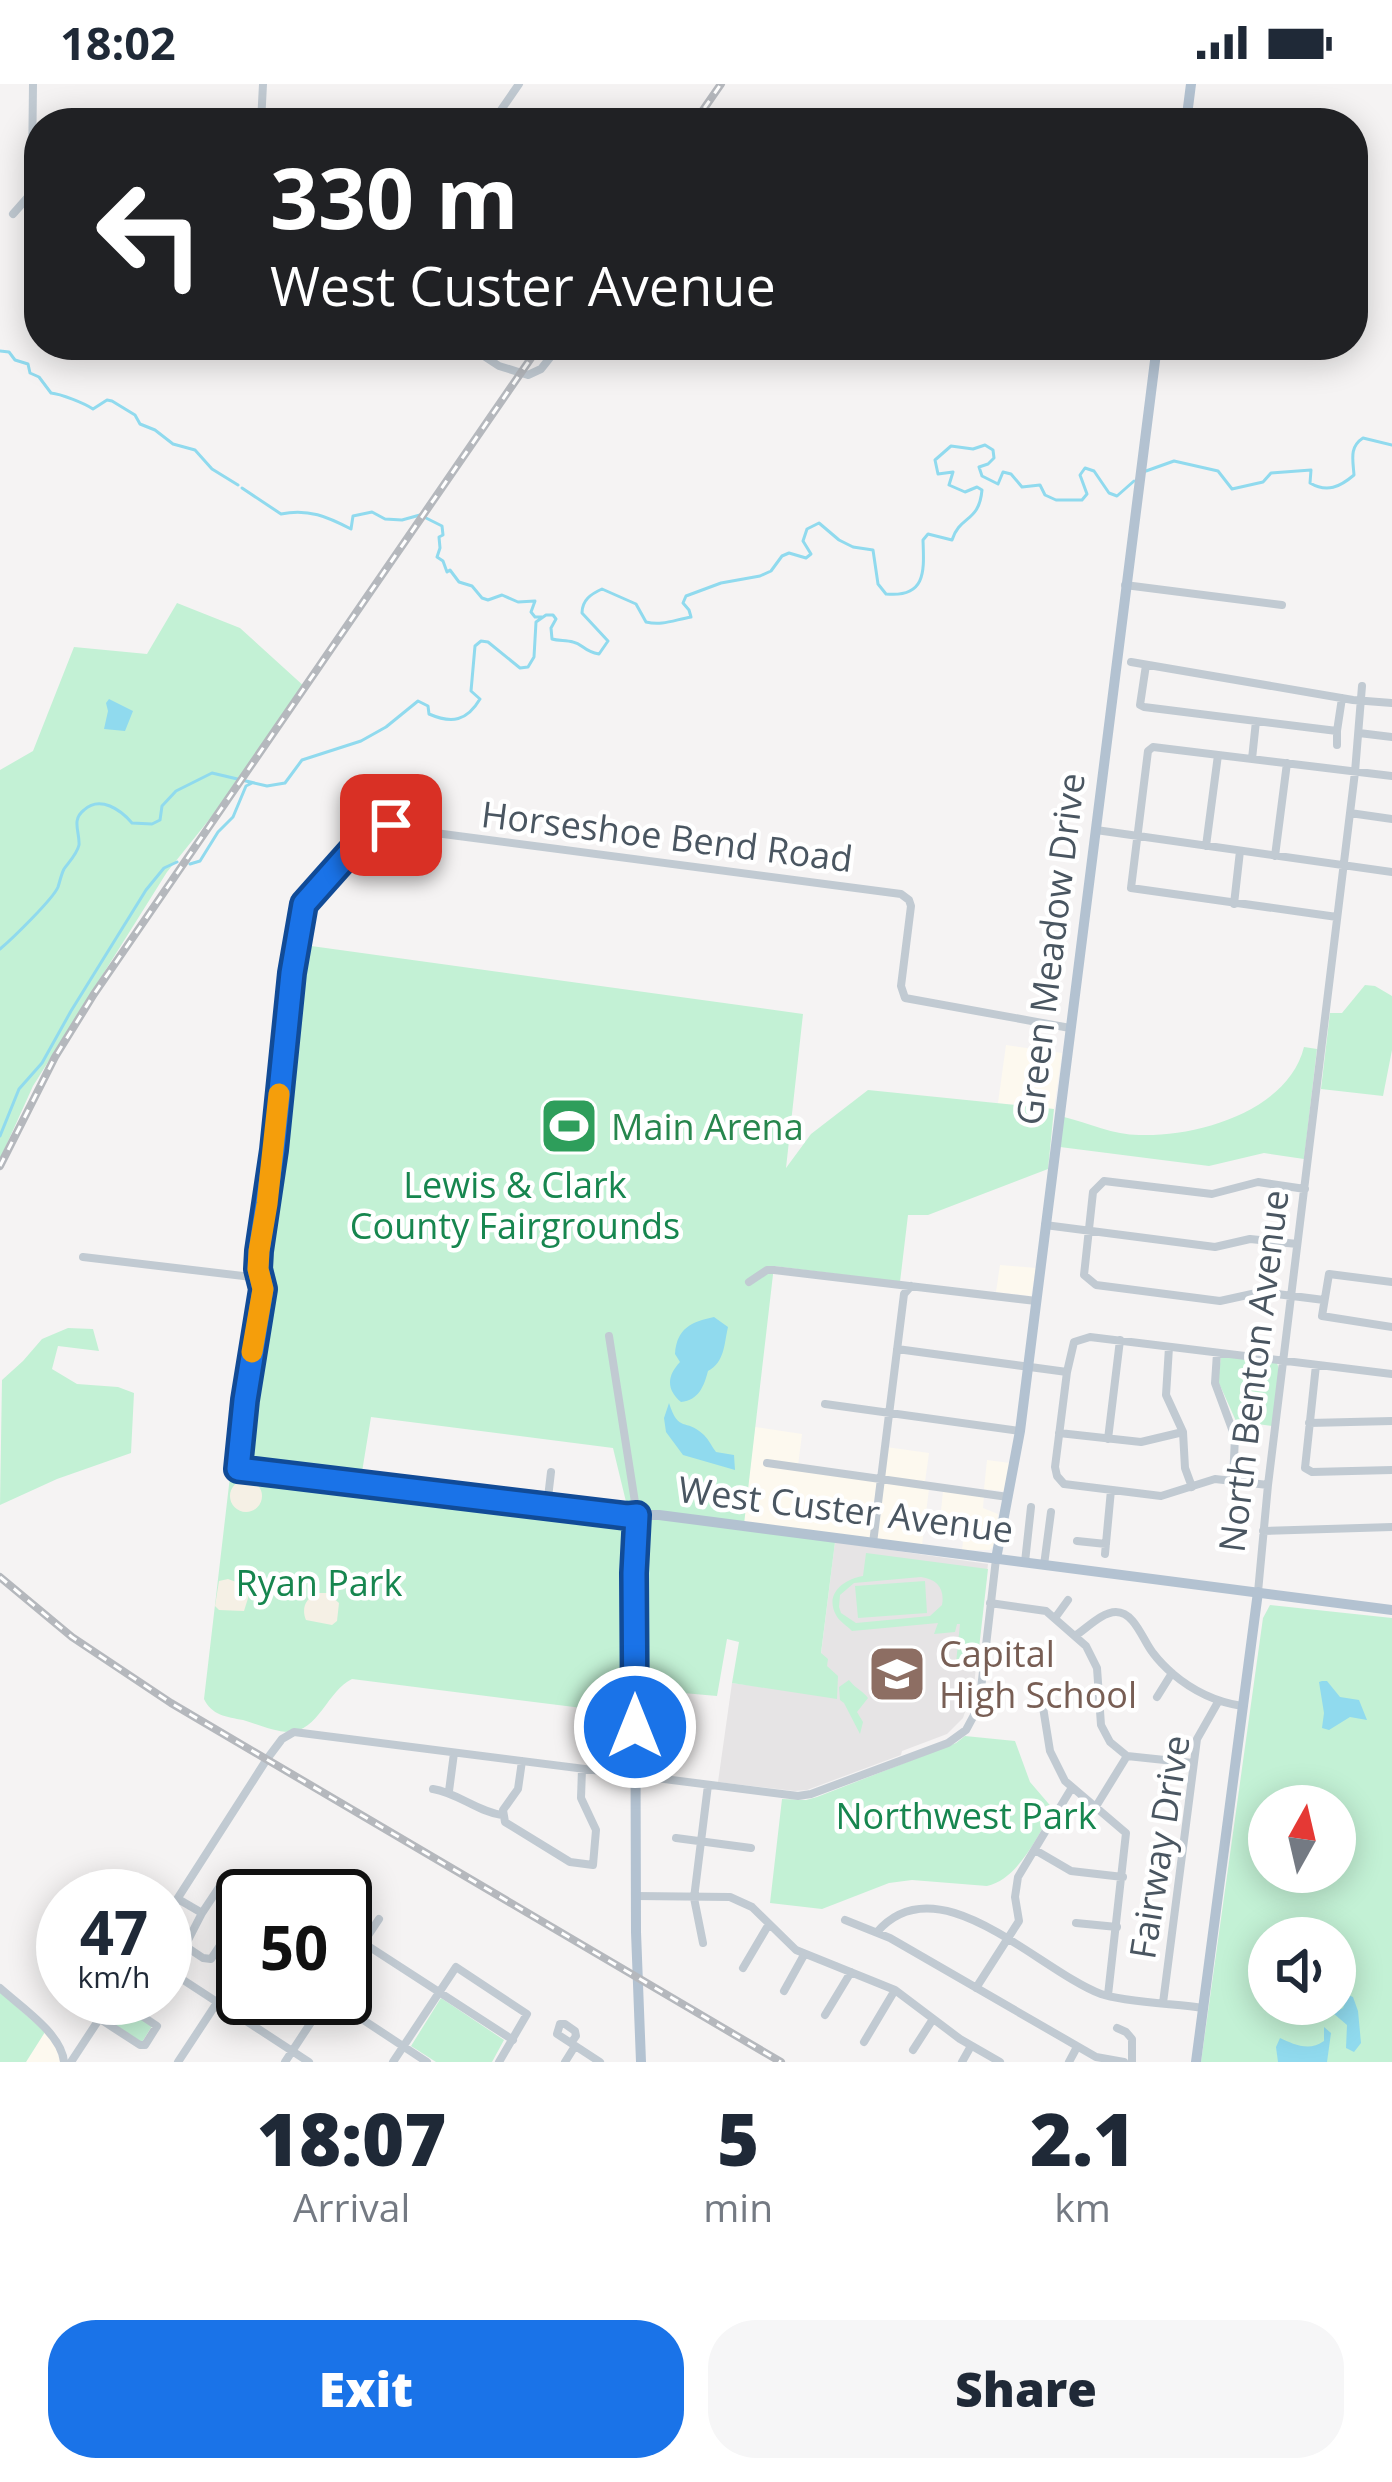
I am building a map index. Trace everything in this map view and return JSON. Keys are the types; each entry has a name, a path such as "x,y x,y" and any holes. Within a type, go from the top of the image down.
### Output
{"main road":[{"name":"Green Meadow Drive","path":"996,1558 1020,1431 1155,360"},
{"name":"West Custer Avenue","path":"637,1515 1392,1610"},
{"path":"637,1515 635,1776 641,2062"},
{"name":"North Benton Avenue","path":"1196,2062 1258,1592"}],"street":[{"path":"13,214 24,202"},
{"path":"490,360 528,375 548,360"},
{"path":"1125,585 1282,605"},
{"path":"1131,662 1392,703"},
{"path":"1146,665 1140,705 1144,707 1337,731"},
{"name":"North Benton Avenue","path":"1258,1592 1362,686"},
{"path":"1337,746 1342,698"},
{"path":"1252,759 1256,722"},
{"path":"1359,733 1392,737"},
{"path":"1337,917 1132,888 1149,748 1392,776"},
{"path":"1206,846 1218,755"},
{"path":"1276,856 1287,764"},
{"path":"1350,813 1392,819"},
{"name":"Horseshoe Bend Road","path":"238,1452 263,1289 259,1251 304,904 374,828 391,825 901,894 910,906 901,986 905,998 1070,1028"},
{"path":"1095,830 1392,872"},
{"path":"1234,904 1240,851"},
{"path":"1305,1189 1258,1183 1212,1194 1104,1181 1093,1192 1084,1275 1096,1285 1220,1301 1254,1293 1324,1300"},
{"path":"1046,1225 1216,1247 1250,1239 1297,1244"},
{"path":"83,1257 260,1278"},
{"path":"749,1282 766,1270 775,1270 1036,1301"},
{"path":"1392,1282 1329,1274 1322,1316 1392,1327"},
{"path":"873,1543 904,1294 910,1286"},
{"path":"610,1336 637,1515"},
{"path":"1268,1485 1215,1479 1161,1496 1071,1486 1060,1480 1055,1467 1073,1342 1080,1338 1120,1340 1392,1374"},
{"path":"1108,1438 1120,1340"},
{"path":"1169,1347 1166,1395 1184,1432 1185,1468 1192,1487"},
{"path":"897,1349 1067,1372"},
{"path":"1217,1353 1215,1383 1235,1436 1233,1480"},
{"path":"1316,1365 1305,1468 1312,1472 1392,1470"},
{"path":"826,1404 1020,1431"},
{"path":"1309,1423 1392,1421"},
{"path":"1059,1432 1143,1442 1184,1432"},
{"name":"West Custer Avenue","path":"238,1452 238,1469 637,1515"},
{"path":"767,1462 1008,1497"},
{"path":"548,1506 551,1472"},
{"path":"1077,1540 1106,1549 1111,1490"},
{"path":"1025,1562 1031,1508"},
{"path":"1045,1565 1051,1511"},
{"path":"1263,1531 1392,1527"},
{"path":"192,1877 281,1738 294,1732 805,1795 948,1743 966,1730 979,1706 996,1558"},
{"path":"1055,1618 1067,1600"},
{"path":"990,1603 1038,1609 1055,1618 1092,1654 1098,1710 1105,1735 1118,1750 1127,1756 1193,1763"},
{"path":"1076,1636 1103,1616 1124,1613 1172,1673 1218,1702 1242,1706"},
{"path":"1157,1697 1172,1673"},
{"path":"1042,1701 1050,1751 1071,1789 1126,1833 1108,1995"},
{"name":"Fairway Drive","path":"1163,2002 1197,1739 1218,1702"},
{"path":"448,1791 454,1753"},
{"path":"1096,1808 1127,1756"},
{"path":"502,1815 518,1789 522,1761"},
{"path":"433,1789 502,1815 508,1825 566,1860 593,1865 596,1830 580,1792 582,1769"},
{"path":"703,1943 694,1898 708,1785"},
{"path":"976,1988 1020,1918 1016,1883 1071,1789"},
{"path":"676,1838 751,1848"},
{"path":"1035,1850 1065,1869 1123,1877"},
{"path":"216,1892 185,1944 203,1958 211,1959 216,1952"},
{"path":"636,1896 743,1900 804,1955 895,1990 1000,2062"},
{"path":"192,1907 202,1913"},
{"path":"877,1932 901,1912 934,1907 960,1914 1102,1995 1203,2008"},
{"path":"372,1929 379,1919"},
{"path":"845,1920 877,1932 1096,2057 1128,2062 1132,2039 1117,2028"},
{"path":"1076,1923 1117,1927"},
{"path":"743,1967 770,1924"},
{"path":"372,1948 513,2040"},
{"path":"784,1991 804,1955"},
{"path":"393,2062 453,1968 458,1968 527,2014 499,2062"},
{"path":"825,2015 851,1972"},
{"path":"0,1988 54,2037 69,2062 96,2025"},
{"path":"864,2042 895,1990"},
{"path":"184,2060 216,2004"},
{"path":"913,2050 933,2019"},
{"path":"110,2025 143,2046 155,2025"},
{"path":"252,2025 308,2062"},
{"path":"285,2062 310,2025"},
{"path":"370,2025 427,2062"},
{"path":"565,2062 573,2045 601,2062"},
{"path":"962,2062 971,2046"},
{"path":"1069,2062 1077,2047"}],"shaded area":[{"path":"1006,1045 1062,1053 1054,1109 998,1103"},
{"path":"1000,1265 1036,1268 1031,1296 996,1292"},
{"path":"755,1427 802,1434 798,1466 877,1478 870,1540 744,1524"},
{"path":"886,1447 929,1453 925,1482 883,1476"},
{"path":"987,1460 1010,1463 1004,1491 984,1489"},
{"path":"883,1482 929,1489 922,1545 877,1540"},
{"path":"943,1491 984,1495 983,1508 998,1514 990,1550 962,1550 965,1525 940,1521"},
{"name":"Capital High School","path":"835,1542 988,1564 974,1685 963,1718 947,1734 807,1790 718,1782 732,1683 816,1694"},
{"path":"45,2032 60,2062 26,2062"}],"green space":[{"path":"177,603 240,628 306,688 167,872 33,1086 0,1159 0,770 33,751 74,647 147,654"},
{"name":"Lewis & Clark County Fairgrounds","path":"304,945 803,1014 786,1168 811,1134 868,1090 1054,1109 1048,1169 928,1215 908,1215 900,1282 774,1266 744,1524 628,1510 613,1448 371,1417 361,1478 248,1464 241,1449"},
{"path":"1365,985 1392,996 1392,1050 1383,1096 1321,1089 1330,1013 1342,1013"},
{"path":"1304,1047 1317,1049 1304,1159 1264,1153 1209,1166 1060,1147 1064,1117 1139,1135 1187,1131 1238,1116 1280,1088"},
{"path":"68,1328 93,1329 99,1351 58,1346 52,1369 77,1384 134,1393 131,1453 0,1505 2,1380 42,1339"},
{"path":"1221,1356 1277,1363 1272,1426 1236,1421 1218,1381"},
{"name":"Ryan Park","path":"231,1468 631,1523 630,1714 352,1679 299,1730 278,1731 215,1712 204,1699"},
{"path":"652,1518 835,1542 821,1653 838,1676 837,1699 732,1683 739,1642 727,1639 717,1696 638,1689 640,1525"},
{"path":"866,1553 988,1569 977,1666 956,1663 960,1624 955,1632 934,1634 938,1623 852,1631 837,1617 833,1600 843,1584 863,1576","holes":["921,1577 939,1586 942,1594 942,1605 930,1616 856,1623 841,1613 840,1595 854,1583"]},
{"path":"925,1581 927,1613 858,1618 855,1586"},
{"path":"1270,1605 1392,1618 1392,2062 1201,2062 1263,1618"},
{"path":"849,1680 868,1698 857,1712 863,1722 860,1734 840,1700 839,1687"},
{"name":"Northwest Park","path":"965,1736 1015,1741 1030,1782 1054,1810 1009,1875 987,1886 912,1880 889,1883 822,1909 770,1903 782,1799 817,1797"},
{"path":"0,1992 45,2032 26,2062 0,2062"},
{"path":"441,1998 504,2040 492,2062 436,2062 411,2046"},
{"path":"115,2025 150,2025 142,2042"}],"sand":[{"path":"246,1480 258,1484 262,1496 258,1508 246,1512 234,1508 230,1496 234,1484"},
{"path":"219,1581 247,1586 244,1611 215,1606"},
{"path":"317,1593 328,1593 339,1603 332,1625 306,1620 306,1604"}],"water":[{"path":"109,699 133,711 125,731 104,729"},
{"path":"714,1317 728,1327 721,1358 696,1395 681,1402 670,1382 680,1362 675,1354 679,1338 692,1324"},
{"path":"669,1403 676,1419 704,1435 716,1452 734,1455 735,1470 683,1455 666,1432"},
{"path":"1327,1681 1340,1697 1359,1700 1367,1720 1350,1717 1329,1730 1322,1728 1319,1682"},
{"path":"1356,2005 1361,2043 1354,2052 1346,2048 1347,2025 1356,2025"},
{"path":"1324,2027 1331,2033 1327,2062 1278,2062 1280,2038 1313,2046 1324,2041"}],"waterway":[{"path":"0,351 28,364 30,373 51,393 93,409 112,401 173,444 195,450 212,469 238,485"},
{"path":"1146,471 1174,461 1218,471 1232,489 1263,482 1271,473 1311,470 1310,483 1328,488 1354,475 1354,450 1363,438 1392,445"},
{"path":"0,949 55,893 79,845 78,818 90,806 110,806 132,823 152,824 160,820 162,806 176,791 212,773 267,786 285,783 302,760 361,741 418,701 437,717 464,716 480,699 471,691 475,646 481,641 520,668 528,667 534,657 536,622 553,615 552,639 599,654 608,641 582,613 588,598 602,589 636,604 646,622 691,617 683,603 686,596 760,576 789,553 806,558 811,554 803,541 807,529 819,523 839,540 873,550 878,584 886,594 909,591 923,571 923,540 928,534 952,540 980,501 982,490 965,492 949,485 953,472 938,474 935,460 951,446 973,449 985,445 993,450 994,458 979,467 982,476 998,484 1003,472 1011,474 1022,487 1040,485 1045,495 1056,500 1082,500 1087,494 1080,475 1085,468 1094,471 1109,493 1117,496 1134,481"},
{"path":"242,488 281,514 318,515 351,529 353,516 372,512 385,519 420,515 442,526 437,557 447,572 488,600 502,595 518,602 535,601 531,612 542,617"},
{"path":"190,864 200,861 252,783"},
{"path":"0,1136 19,1089 42,1063 146,890 164,868 177,862"}],"railway":[{"path":"704,108 721,84"},
{"path":"0,1166 55,1057 94,994 530,360"},
{"path":"0,1577 72,1637 171,1703 781,2062"}],"slow traffic":[{"path":"252,1352 263,1289 259,1251 279,1094"}],"place":[{"name":"Main Arena","path":"569,1126"},
{"name":"Capital High School","path":"897,1674"}],"route":[{"path":"391,825 368,832 304,904 280,1069 259,1251 263,1289 238,1469 637,1515 635,1727"}]}
